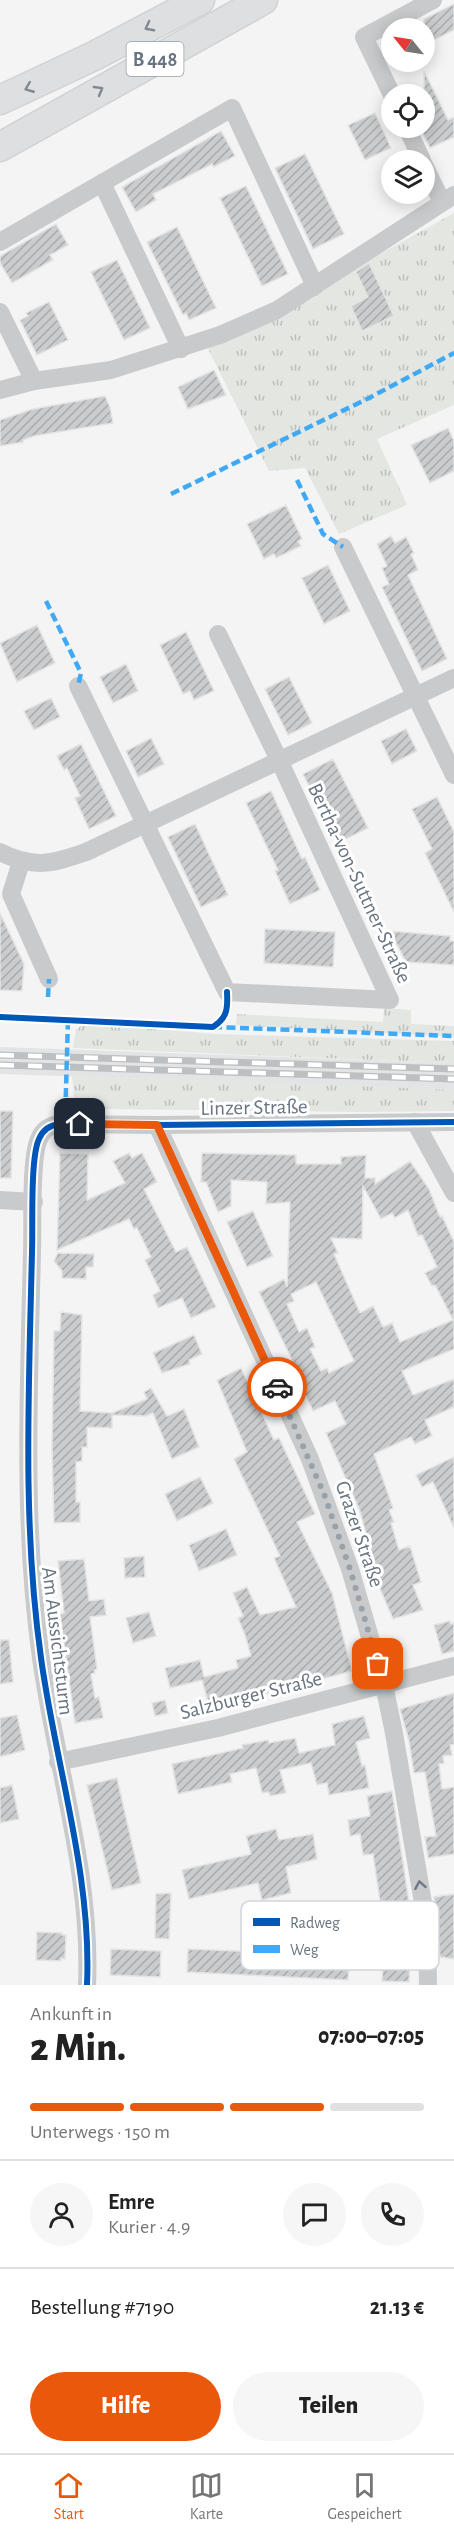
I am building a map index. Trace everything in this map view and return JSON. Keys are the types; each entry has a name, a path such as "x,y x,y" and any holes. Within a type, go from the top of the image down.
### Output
{"main road":[{"name":"B 448","path":"0,100 85,61 200,0"},
{"name":"B 448","path":"0,147 263,0"}],"street":[{"path":"387,84 364,37 433,0"},
{"path":"0,242 232,108 315,286"},
{"path":"0,390 34,381 111,370 181,349 277,310 448,198 435,180"},
{"path":"102,183 181,349"},
{"path":"0,312 34,381"},
{"path":"343,547 454,775"},
{"path":"218,634 279,760"},
{"path":"0,852 21,862 54,863 86,852 454,678"},
{"path":"78,686 145,824"},
{"name":"Bertha-von-Suttner-Straße","path":"145,824 227,992 390,1000 279,760"},
{"path":"21,862 10,894 49,979"},
{"path":"415,1122 454,1193"},
{"name":"Linzer Straße","path":"54,1125 454,1122"},
{"name":"Am Aussichtsturm","path":"54,1125 44,1130 36,1148 27,1453 28,1521 41,1659 58,1762 80,1866 87,1918 87,1985"},
{"name":"Grazer Straße","path":"157,1125 310,1459 350,1569 384,1685 423,1901"},
{"path":"0,1200 34,1202"},
{"name":"Salzburger Straße","path":"58,1762 218,1728 454,1666"}],"shaded area":[{"path":"0,1047 454,1063 454,1090 0,1074"}],"green space":[{"path":"454,213 454,405 377,439 407,505 339,534 305,468 269,471 208,349"},
{"path":"384,1008 411,1010 411,1024 454,1026 454,1037 236,1025 237,1014 383,1022"},
{"path":"91,1023 214,1034 454,1041 454,1063 73,1048 76,1030 82,1025"},
{"path":"72,1075 454,1090 454,1111 99,1109 74,1098"}],"building":[{"path":"454,4 454,30 435,40 435,18 426,18"},
{"path":"424,72 424,72 430,84 424,84"},
{"path":"435,93 448,120 454,117 454,137 430,148 425,138 435,138"},
{"path":"375,113 381,126 381,138 386,138 391,148 381,150 381,153 365,160 348,125"},
{"path":"221,131 235,156 214,167 212,164 153,194 156,200 136,212 122,187"},
{"path":"305,154 344,234 313,249 275,168"},
{"path":"246,186 288,274 262,286 220,198"},
{"path":"56,224 68,245 50,255 53,260 12,283 0,263 0,256"},
{"path":"177,227 216,308 189,320 186,313 183,315 147,242"},
{"path":"117,260 150,328 124,340 91,272"},
{"path":"369,263 394,316 362,331 351,306 368,297 356,272"},
{"path":"49,302 68,340 37,355 20,320 28,316 26,313"},
{"path":"214,370 226,395 188,409 178,387"},
{"path":"105,396 113,423 34,436 23,442 0,446 0,420 33,409"},
{"path":"448,428 454,441 454,471 430,483 411,445"},
{"path":"286,505 302,539 298,541 301,546 276,558 274,554 264,559 247,524"},
{"path":"391,536 395,543 406,537 414,553 411,554 418,570 408,575 447,659 422,671 382,587 389,584 382,568 387,566 377,544"},
{"path":"328,565 350,611 324,624 302,578"},
{"path":"37,625 55,663 17,682 0,643"},
{"path":"186,632 214,691 194,700 190,691 183,694 160,645"},
{"path":"126,664 138,691 113,703 100,677"},
{"path":"289,677 312,723 288,735 265,689"},
{"path":"51,698 60,717 34,730 24,711"},
{"path":"406,729 417,751 392,764 381,741"},
{"path":"151,738 164,764 138,777 126,751"},
{"path":"81,744 116,816 89,829 75,798 80,796 67,768 64,770 57,756"},
{"path":"333,759 368,828 338,843 303,774"},
{"path":"271,791 302,859 305,857 320,890 290,904 275,871 278,870 246,803"},
{"path":"437,797 454,832 454,912 425,853 432,849 412,809"},
{"path":"195,824 228,895 201,907 168,837"},
{"path":"0,913 24,964 22,991 0,990"},
{"path":"265,929 335,932 333,967 264,963"},
{"path":"390,931 450,936 450,941 454,941 454,965 406,962"},
{"path":"0,1111 13,1111 11,1178 0,1178"},
{"path":"60,1153 88,1154 87,1200 125,1183 113,1161 129,1153 132,1158 142,1153 157,1182 144,1189 176,1252 187,1247 216,1307 191,1318 182,1298 158,1308 153,1295 160,1291 145,1260 151,1257 137,1228 134,1229 129,1219 57,1250"},
{"path":"202,1153 296,1155 296,1164 341,1164 341,1157 366,1155 365,1178 375,1178 375,1184 410,1161 429,1189 440,1217 442,1216 454,1242 454,1349 402,1371 413,1395 454,1379 454,1407 425,1420 432,1436 415,1444 411,1437 374,1454 393,1508 389,1510 394,1522 391,1523 399,1550 410,1546 421,1582 413,1585 423,1610 393,1619 381,1591 360,1511 326,1433 346,1424 335,1401 313,1411 296,1375 299,1374 259,1292 284,1279 287,1287 290,1202 266,1204 267,1182 231,1180 231,1206 218,1212 206,1182 201,1182","holes":["363,1186 381,1219 392,1213 395,1218 408,1210 418,1236 422,1235 437,1267 425,1273 432,1286 435,1285 453,1320 400,1342 392,1323 383,1327 373,1306 360,1313 334,1254 338,1253 331,1238 362,1239","316,1282 354,1361 329,1373 327,1368 321,1371 310,1349 315,1347 307,1328 299,1332 287,1304 294,1301 291,1294"]},
{"path":"253,1211 273,1256 247,1267 227,1222"},
{"path":"58,1253 94,1254 93,1267 86,1267 86,1279 62,1278 62,1271 54,1261"},
{"path":"61,1312 82,1315 80,1411 112,1413 147,1399 144,1392 151,1388 167,1416 184,1409 199,1447 172,1459 153,1413 146,1416 112,1415 112,1428 87,1427 87,1447 82,1447 82,1461 76,1462 76,1502 80,1502 80,1522 54,1523 52,1448 54,1331 60,1331"},
{"path":"194,1335 202,1354 189,1360 190,1364 162,1373 153,1353"},
{"path":"241,1368 274,1440 279,1438 315,1514 297,1522 332,1593 352,1671 210,1709 202,1680 170,1688 165,1668 200,1660 204,1677 238,1668 236,1660 251,1656 238,1618 243,1616 233,1593 247,1587 260,1615 296,1607 274,1558 280,1556 234,1459 247,1452 217,1380"},
{"path":"454,1457 454,1528 433,1482 422,1487 416,1475"},
{"path":"200,1477 213,1503 177,1521 165,1494"},
{"path":"226,1529 237,1555 199,1571 189,1545"},
{"path":"144,1556 145,1577 125,1578 124,1558"},
{"path":"84,1559 89,1601 104,1599 106,1615 90,1617 97,1669 91,1674 95,1698 99,1697 103,1718 75,1723 60,1614 64,1613 58,1561"},
{"path":"149,1612 156,1636 133,1643 126,1618"},
{"path":"450,1621 451,1624 454,1623 454,1651 442,1654 434,1625"},
{"path":"0,1640 9,1640 13,1682 0,1684"},
{"path":"454,1693 454,1744 450,1745 452,1755 443,1756 444,1763 439,1764 442,1789 454,1787 454,1854 428,1858 425,1837 436,1836 425,1772 414,1773 409,1741 400,1709"},
{"path":"165,1700 168,1713 155,1716 152,1703"},
{"path":"17,1715 25,1750 0,1757 0,1718"},
{"path":"364,1716 370,1738 356,1742 362,1766 365,1765 369,1788 329,1795 327,1783 317,1785 311,1763 280,1770 286,1793 270,1796 269,1792 262,1793 256,1768 230,1774 232,1782 178,1794 172,1764 268,1740 269,1743 295,1738 299,1753 335,1745 332,1724"},
{"path":"117,1778 141,1883 112,1890 87,1785"},
{"path":"12,1785 19,1819 0,1823 0,1788"},
{"path":"392,1791 409,1901 380,1901 373,1854 363,1855 360,1834 350,1836 348,1820 370,1816 367,1796"},
{"path":"276,1829 279,1840 313,1834 317,1859 286,1867 291,1893 262,1900 258,1883 189,1899 182,1870 251,1854 246,1836"},
{"path":"171,1893 169,1939 155,1938 156,1894"},
{"path":"454,1894 454,1959 440,1957 439,1901 434,1901 434,1897"},
{"path":"37,1932 66,1935 65,1959 61,1958 61,1961 36,1960"},
{"path":"111,1949 161,1951 160,1977 110,1975"},
{"path":"188,1949 241,1951 241,1970 348,1970 348,1980 187,1972"},
{"path":"383,1970 410,1970 409,1982 382,1981"}],"railway":[{"path":"0,1055 454,1069"},
{"path":"0,1065 454,1079"}],"marked path":[{"path":"171,494 369,398 454,353"},
{"path":"297,480 323,534 343,547"},
{"path":"46,601 81,673 78,686"},
{"path":"48,997 49,979"},
{"path":"65,1124 68,1019"},
{"path":"213,1027 454,1036"}],"cycle path":[{"path":"0,1017 213,1027 226,1012 227,992"},
{"path":"87,1985 87,1944 79,1862 47,1699 31,1557 28,1455 29,1353 33,1176 39,1139 47,1128 60,1124 454,1122"}],"way so far":[{"path":"277,1387 324,1494 350,1569 378,1664"}],"route":[{"path":"80,1124 157,1125 277,1387"}]}
